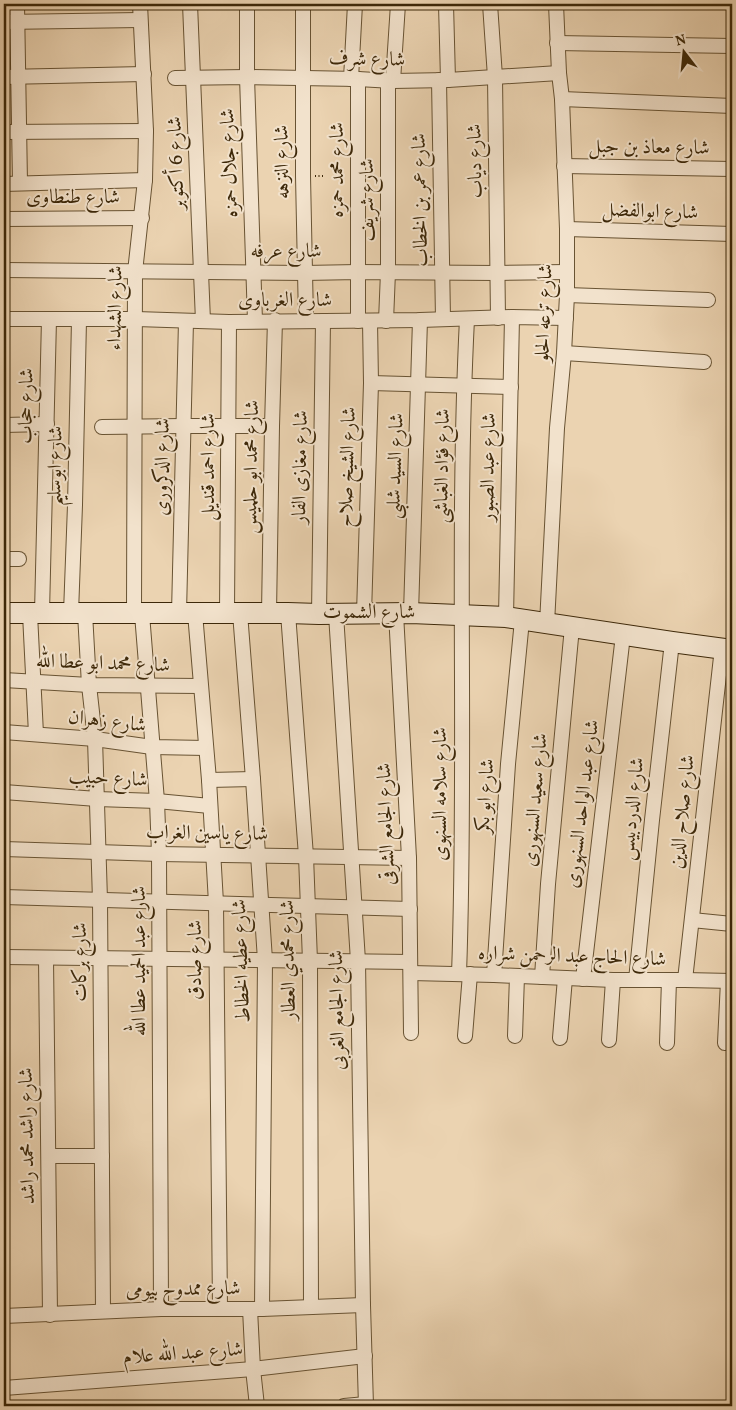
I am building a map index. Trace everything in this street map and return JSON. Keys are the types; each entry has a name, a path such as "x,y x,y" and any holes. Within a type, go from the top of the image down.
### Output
{"street":[{"path":"17,4 10,22 18,77 20,183"},
{"name":"شارع الشهداء","path":"138,614 135,272 145,180 146,131 140,4"},
{"name":"شارع 6 أكتوبر","path":"190,4 203,321"},
{"name":"شارع جلال حمزه","path":"248,4 247,77 255,321"},
{"name":"شارع النزهه","path":"303,4 302,78 306,320"},
{"name":"شارع محمد حمزه","path":"355,4 358,272 364,321"},
{"name":"شارع شريف","path":"386,321 391,81 398,4"},
{"name":"شارع عمر بن الخطاب","path":"443,319 443,80 446,4"},
{"name":"شارع دياب","path":"490,4 495,77 498,318"},
{"name":"شارع ترعه الحلو","path":"547,624 557,428 568,295 562,100 558,72 556,4"},
{"path":"10,22 140,20"},
{"path":"557,43 732,46"},
{"name":"شارع شرف","path":"174,78 247,77 391,81 443,80 558,72"},
{"path":"4,77 144,74"},
{"path":"562,100 732,106"},
{"path":"4,132 146,131"},
{"name":"شارع معاذ بن جبل","path":"564,166 732,170"},
{"path":"4,184 145,180"},
{"name":"شارع طنطاوى","path":"4,219 142,218"},
{"name":"شارع ابوالفضل","path":"567,229 732,234"},
{"name":"شارع عرفه","path":"4,270 304,273 567,272"},
{"path":"568,295 708,300"},
{"name":"شارع الغرباوى","path":"4,319 136,319 229,322 306,320 323,322 512,317 566,318"},
{"name":"شارع عبد الصبور","path":"512,317 514,619"},
{"name":"شارع حجاب","path":"36,734 34,682 36,613 47,424 50,319"},
{"name":"شارع فؤاد الغباشى","path":"461,614 463,386 467,319"},
{"name":"شارع ابوسليم","path":"78,613 75,505 79,320"},
{"name":"شارع محمد ابو حلميس","path":"275,320 272,426 278,613"},
{"name":"شارع السيد شلبى","path":"404,613 420,320"},
{"name":"شارع الدكرورى","path":"186,321 183,426 187,613"},
{"name":"شارع الشيخ صلاح","path":"364,321 370,383 364,614"},
{"name":"شارع احمد قنديل","path":"229,322 229,426 234,613"},
{"name":"شارع مغازى الفار","path":"323,322 328,614"},
{"path":"564,354 704,362"},
{"path":"370,383 511,387"},
{"path":"4,425 47,424"},
{"path":"102,427 272,426"},
{"path":"4,559 19,559"},
{"name":"شارع الشموت","path":"4,613 461,614 514,619 727,649"},
{"name":"شارع بركات","path":"78,613 95,740 100,900 103,1311"},
{"name":"شارع صادق","path":"187,613 200,686 214,854 220,1308"},
{"name":"شارع عطيه الخطاط","path":"234,613 253,779 265,960 253,1369 257,1406"},
{"name":"شارع محمدي العطار","path":"278,613 306,856 310,961 311,1307"},
{"name":"شارع الجامع الشرقى","path":"404,613 411,1033"},
{"name":"شارع عبد الحميد عطا الله","path":"138,614 147,685 157,801 159,854 161,1309"},
{"name":"شارع الجامع الغربى","path":"328,614 351,856 358,961 366,1405"},
{"name":"شارع سلامه السنهوى","path":"461,614 461,920 465,1036"},
{"name":"شارع ابو بكر","path":"494,975 508,764 514,619"},
{"name":"شارع سعيد السنهورى","path":"542,977 549,875 572,627"},
{"name":"شارع عبد الواحد السنهورى","path":"583,978 623,635"},
{"name":"شارع الدردبيس","path":"636,980 672,642"},
{"name":"شارع صلاح الدين","path":"685,980 727,649"},
{"name":"شارع محمد ابو عطا الله","path":"4,680 89,685 200,686"},
{"name":"شارع زهران","path":"4,732 152,747 206,748"},
{"path":"208,780 253,779"},
{"name":"شارع حبيب","path":"4,792 97,800 157,801 210,806"},
{"name":"شارع ياسين الغراب","path":"4,849 159,854 409,858"},
{"path":"4,897 410,909"},
{"path":"692,920 732,924"},
{"name":"شارع الحاج عبد الرحمن شراره","path":"4,957 358,961 464,974 613,980 730,981"},
{"name":"شارع راشد محمد راشد","path":"46,958 50,1315"},
{"path":"515,1036 517,976"},
{"path":"560,1038 565,978"},
{"path":"609,1040 613,980"},
{"path":"667,1042 669,980"},
{"path":"725,1043 730,981"},
{"path":"49,1156 102,1156"},
{"name":"شارع ممدوح بيومى","path":"4,1316 161,1309 256,1309 363,1305"},
{"name":"شارع عبد الله علام","path":"4,1388 253,1369 365,1356"},
{"path":"344,1406 366,1405"}]}
